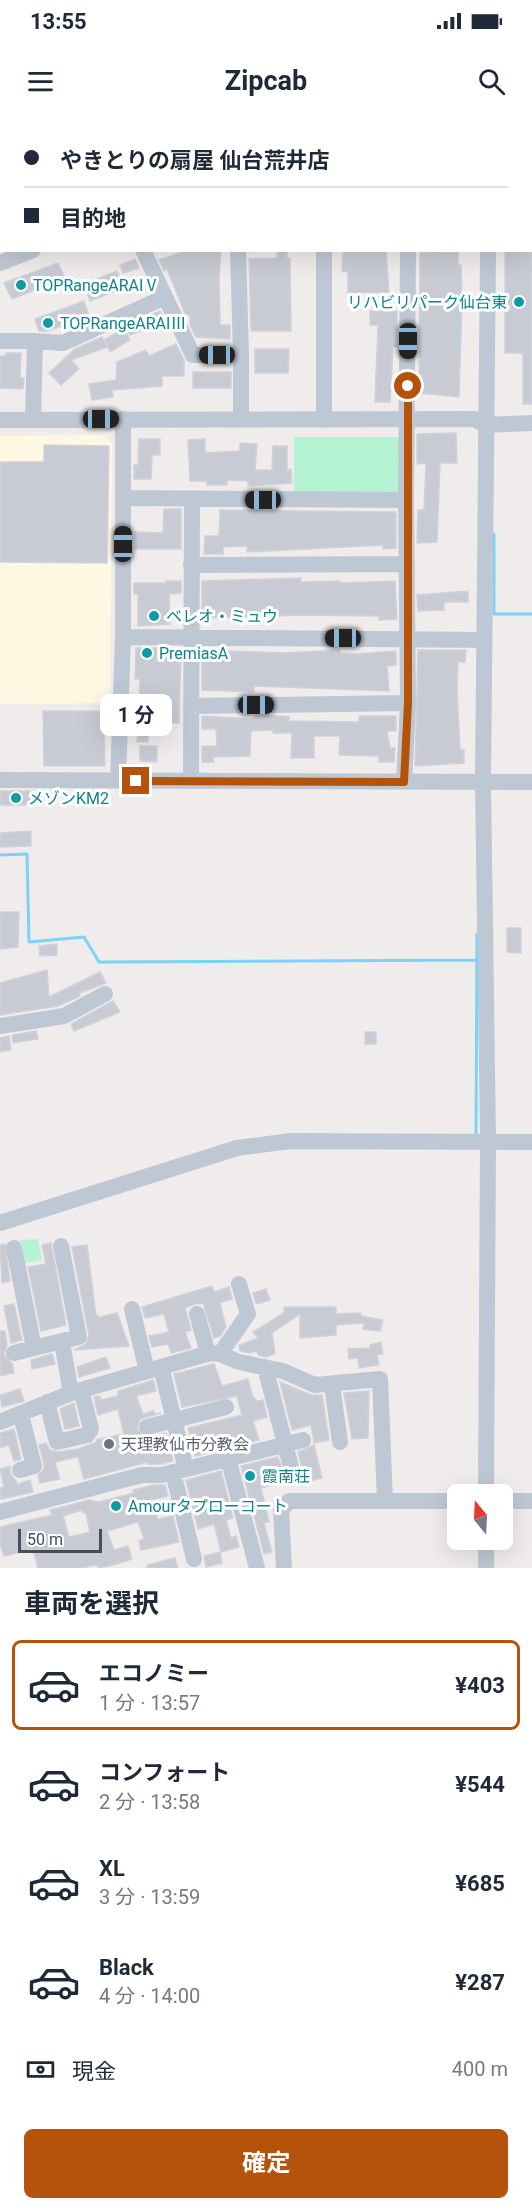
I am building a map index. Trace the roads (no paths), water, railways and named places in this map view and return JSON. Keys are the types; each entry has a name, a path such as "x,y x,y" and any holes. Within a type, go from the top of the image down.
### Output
{"street":[{"path":"0,262 28,252"},
{"path":"238,252 242,419"},
{"path":"324,252 324,420"},
{"path":"404,782 408,703 406,500 408,252"},
{"path":"486,1484 488,1141 483,782 484,640 491,425 488,252"},
{"path":"150,253 165,297 193,355 241,355"},
{"path":"0,340 63,343 165,297"},
{"path":"33,419 35,341"},
{"path":"0,420 474,419 491,425 532,423"},
{"path":"117,781 123,637 123,420"},
{"path":"123,498 406,500"},
{"path":"191,781 192,500"},
{"path":"191,565 408,564"},
{"path":"123,637 484,640"},
{"path":"191,706 408,703"},
{"path":"0,780 532,782"},
{"path":"0,1026 64,1016 105,994"},
{"path":"0,1223 237,1148 291,1142 532,1142"},
{"path":"14,1353 79,1337 61,1246"},
{"path":"14,1248 34,1348"},
{"path":"214,1354 248,1314 239,1284"},
{"path":"132,1309 174,1420 194,1559"},
{"path":"197,1314 214,1354"},
{"path":"47,1402 57,1442 87,1435 91,1429 63,1348 58,1342"},
{"path":"0,1422 76,1391 214,1354 296,1375 315,1385 380,1379 385,1501"},
{"path":"265,1366 292,1471"},
{"path":"332,1385 340,1442"},
{"path":"147,1427 226,1407"},
{"path":"20,1470 34,1466 21,1415"},
{"path":"0,1512 142,1475 153,1476 180,1471 303,1440"},
{"path":"228,1458 258,1568 284,1565 281,1510 289,1501 447,1501"},
{"path":"513,1501 532,1501"},
{"path":"486,1550 486,1568"}],"waterway":[{"path":"494,534 494,614 532,614"},
{"path":"0,855 27,854 29,942 84,937 99,962 477,960"},
{"path":"476,1133 477,934"}],"place":[{"name":"TOPRangeARAIⅤ","path":"21,285"},
{"name":"リハビリパーク仙台東","path":"519,302"},
{"name":"TOPRangeARAIⅢ","path":"48,323"},
{"name":"ベレオ・ミュウ","path":"154,616"},
{"name":"PremiasA","path":"147,653"},
{"name":"メゾンKM2","path":"16,798"},
{"name":"天理教仙市分教会","path":"109,1444"},
{"name":"霞南荘","path":"250,1476"},
{"name":"Amourタプローコート","path":"116,1506"}]}
